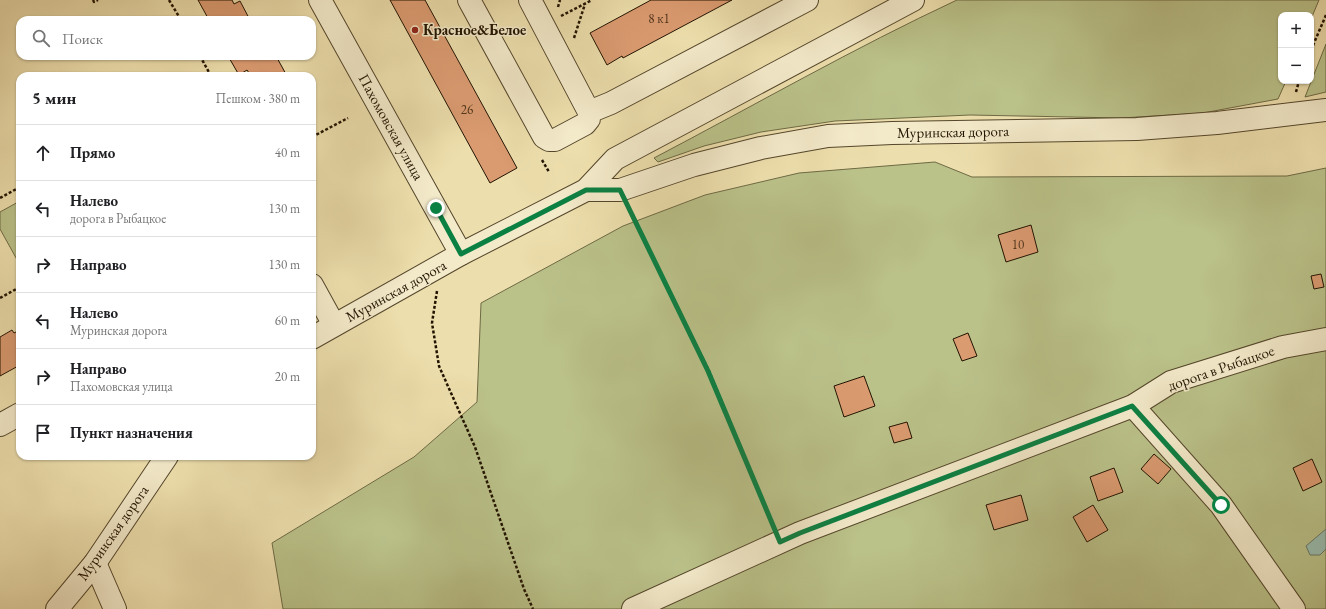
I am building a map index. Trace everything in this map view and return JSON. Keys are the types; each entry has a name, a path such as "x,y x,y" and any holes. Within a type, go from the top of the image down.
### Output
{"street":[{"name":"Пахомовская улица","path":"320,0 461,254"},
{"path":"469,0 544,137 548,140 555,140 585,124 589,119 589,112 530,0"},
{"path":"589,112 612,103 807,0"},
{"name":"Муринская дорога","path":"316,336 461,254 586,190 615,159 913,0"},
{"name":"Муринская дорога","path":"586,190 620,190 701,163 762,148 828,136 892,133 1137,129 1217,123 1326,110"},
{"path":"316,292 334,325"},
{"name":"дорога в Рыбацкое","path":"633,609 800,533 1132,406 1171,382 1283,347 1326,339"},
{"path":"1132,406 1221,505 1294,609"},
{"path":"0,425 16,416"},
{"name":"Муринская дорога","path":"57,609 95,563 164,460"},
{"path":"95,563 115,609"}],"path":[{"path":"93,0 94,2 98,0"},
{"path":"170,0 178,16"},
{"path":"560,17 592,0"},
{"path":"572,45 585,4"},
{"path":"1312,48 1326,15"},
{"path":"202,60 210,72"},
{"path":"316,135 348,118"},
{"path":"0,198 16,189"},
{"path":"620,190 708,371 780,542"},
{"path":"0,298 16,289"},
{"path":"438,290 432,323 439,366 476,447 524,590 533,609"}],"green space":[{"path":"957,0 1319,0 1314,12 1278,12 1278,84 1285,84 1278,99 1203,113 1121,118 970,115 835,121 761,132 704,146 658,162 654,158 842,57"},
{"path":"1326,44 1326,92 1305,97 1310,84 1314,84 1314,74"},
{"path":"935,162 972,177 1287,176 1326,168 1326,609 283,609 272,543 414,457 477,402 481,303 623,226 705,195 799,173"},
{"path":"16,203 16,258 0,229 0,212"}],"shaded area":[{"path":"1326,529 1326,549 1320,555 1310,555 1306,546"}],"building":[{"path":"198,0 232,0 234,4 240,1 248,16 207,16"},
{"path":"390,0 425,0 517,168 490,183"},
{"path":"651,0 732,0 607,65 590,33"},
{"path":"230,60 278,60 285,72 248,72 247,70 244,72 237,72"},
{"path":"1031,225 1038,252 1006,262 998,235"},
{"path":"1321,274 1324,287 1314,289 1311,276"},
{"path":"12,330 14,333 16,332 16,367 0,376 0,337"},
{"path":"968,333 977,356 962,361 953,339"},
{"path":"864,376 875,406 844,417 834,386"},
{"path":"907,422 912,438 894,443 889,427"},
{"path":"1154,454 1171,469 1158,484 1141,469"},
{"path":"1312,459 1322,482 1303,491 1293,468"},
{"path":"1114,468 1123,492 1098,501 1090,477"},
{"path":"1021,495 1028,520 994,530 986,505"},
{"path":"1093,505 1108,530 1087,542 1073,517"}],"place":[{"name":"Красное&Белое","path":"415,30"}],"route":[{"path":"436,208 461,254 586,190 620,190 708,371 780,542 1132,406 1221,505"}]}
